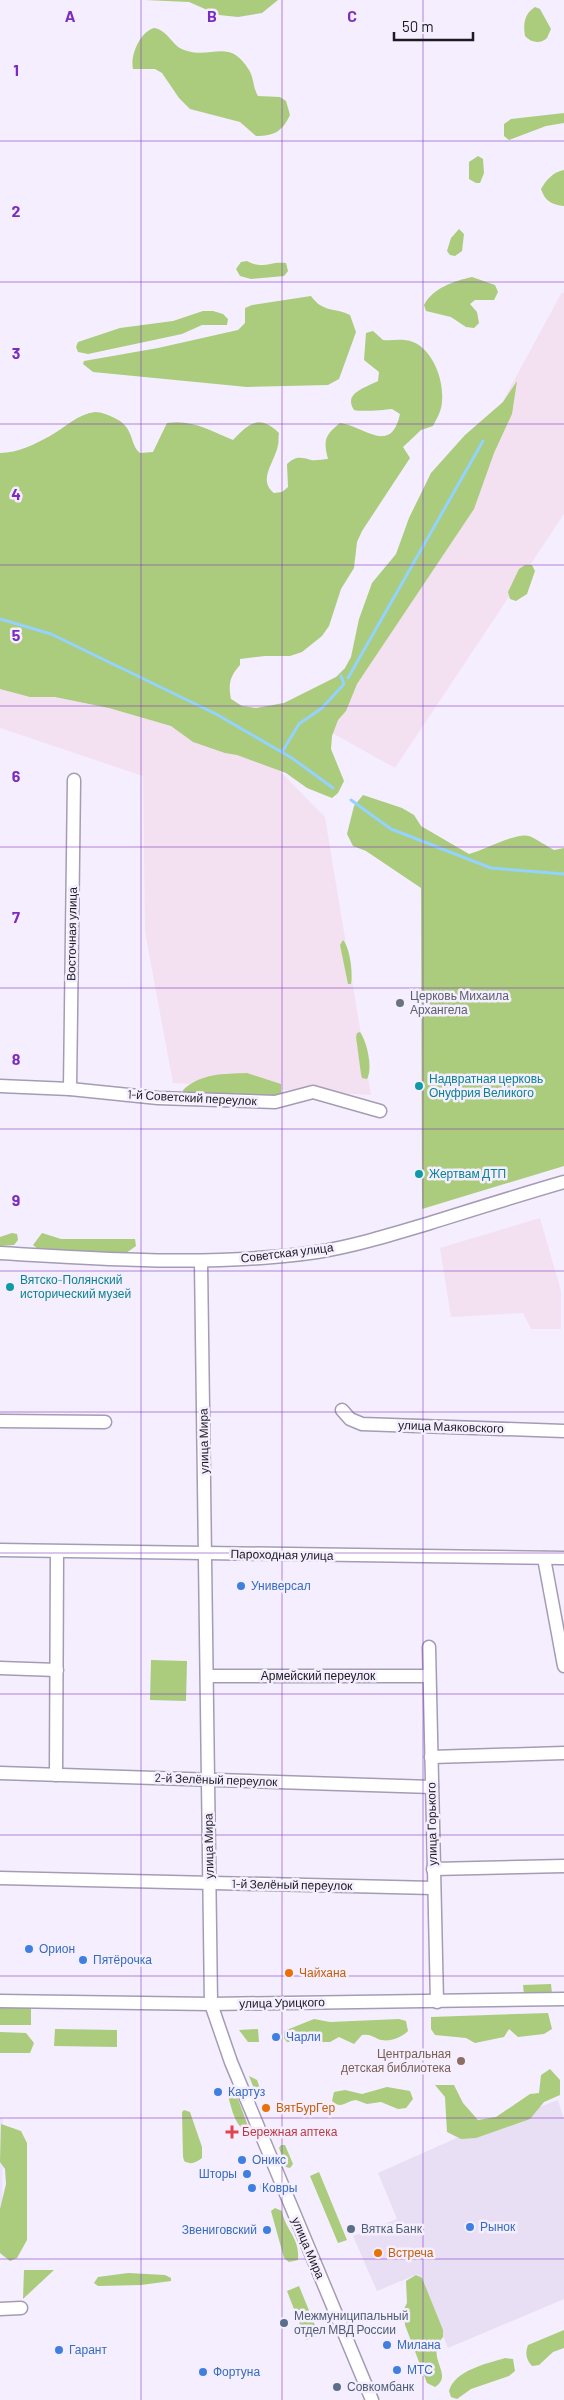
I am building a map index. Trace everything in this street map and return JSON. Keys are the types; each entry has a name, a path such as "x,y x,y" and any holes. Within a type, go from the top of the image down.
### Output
{"street":[{"name":"Восточная улица","path":"70,1088 74,780"},
{"name":"1-й Советский переулок","path":"0,1086 70,1088 158,1098 276,1102 313,1092 380,1111"},
{"name":"Советская улица","path":"0,1253 201,1261 248,1259 327,1250 379,1238 564,1182"},
{"name":"улица Мира","path":"201,1261 211,2004 230,2062 372,2400"},
{"name":"улица Маяковского","path":"342,1410 350,1419 362,1424 564,1431"},
{"path":"0,1421 105,1422"},
{"name":"Пароходная улица","path":"0,1550 205,1555 564,1558"},
{"path":"56,1775 57,1552"},
{"path":"544,1558 564,1666"},
{"name":"улица Горького","path":"428,1647 437,2002"},
{"path":"0,1668 56,1670"},
{"name":"Армейский переулок","path":"207,1676 429,1676"},
{"path":"431,1757 564,1753"},
{"name":"2-й Зелёный переулок","path":"0,1773 432,1787"},
{"path":"434,1869 564,1866"},
{"name":"1-й Зелёный переулок","path":"0,1878 434,1888"},
{"name":"улица Урицкого","path":"0,2001 211,2004 564,1999"},
{"path":"0,2308 21,2308"}],"shaded area":[{"path":"562,292 564,293 564,514 395,768 325,729"},
{"path":"0,669 260,751 325,817 371,1095 173,1083 145,932 143,776 0,728"},
{"path":"540,1218 561,1291 561,1329 531,1329 523,1313 451,1317 440,1248"},
{"name":"Рынок","path":"558,2100 564,2120 564,2299 448,2348 418,2274 377,2291 353,2236 397,2219 378,2173 459,2137"},
{"path":"0,2118 3,2118 2,2236 0,2236"}],"green space":[{"path":"145,0 278,0 262,13 238,17 219,15 189,2"},
{"path":"535,7 540,9 551,29 547,38 539,42 527,38 524,32 526,16"},
{"path":"159,29 184,50 203,53 220,51 234,54 242,60 249,70 258,96 280,97 286,101 290,115 284,125 273,134 256,136 240,122 190,109 179,98 162,73 155,69 133,69 133,57 140,39 149,30"},
{"path":"564,113 564,123 546,126 509,140 504,136 504,124 511,119"},
{"path":"478,156 483,159 484,173 480,183 476,183 469,179 469,162"},
{"path":"564,170 563,206 549,201 541,189 550,177"},
{"path":"459,229 464,234 462,251 455,256 450,255 447,251 451,238"},
{"path":"247,261 258,265 286,263 288,271 284,276 251,279 240,276 236,269 241,262"},
{"path":"472,277 495,285 498,292 494,300 475,300 470,304 477,312 479,323 474,328 466,327 451,317 426,311 424,305 438,290 451,283"},
{"path":"311,296 324,307 350,315 356,332 339,379 328,385 247,387 93,372 83,364 84,361 158,348 238,330 245,323 245,308 252,305"},
{"path":"203,311 223,314 228,319 227,325 202,325 182,334 88,354 78,352 76,347 78,342 120,328 173,321"},
{"path":"373,331 383,340 413,342 426,352 439,375 442,393 440,411 433,426 421,430 403,447 410,458 362,531 357,542 354,568 341,589 329,626 322,636 302,652 290,656 240,659 240,665 231,680 230,689 231,699 242,706 256,708 284,703 336,677 345,668 351,657 359,619 372,583 396,554 409,518 431,473 465,435 503,402 517,381 512,414 494,453 474,509 357,684 346,711 338,720 332,736 331,749 344,781 338,793 332,798 307,788 286,773 237,755 193,742 171,726 109,708 55,697 30,697 0,689 0,453 20,450 32,445 50,436 77,418 95,412 111,416 120,421 128,429 140,453 153,452 167,423 193,424 233,440 249,425 260,422 272,427 279,433 278,445 268,471 267,482 269,488 274,493 282,492 288,487 287,464 298,458 328,459 326,438 340,423 367,433 383,436 390,434 396,427 400,414 392,409 358,411 354,410 351,404 353,395 378,381 379,372 364,360 366,333"},
{"path":"525,565 532,565 535,571 527,594 516,601 510,599 508,592 519,569"},
{"path":"363,795 402,808 414,815 421,826 469,854 524,835 532,837 554,850 564,848 564,1166 422,1209 421,888 366,851 353,846 347,834 354,806"},
{"path":"343,940 350,961 351,984 348,984 340,945"},
{"path":"360,1032 368,1055 369,1074 367,1079 362,1078 361,1074 356,1037 357,1033"},
{"path":"247,1073 281,1084 281,1095 274,1098 184,1095 183,1090 190,1084 205,1077"},
{"path":"12,1233 17,1234 18,1240 14,1245 0,1246 0,1237"},
{"path":"42,1233 61,1239 135,1239 136,1246 126,1253 38,1249 33,1245"},
{"path":"151,1660 187,1661 186,1701 150,1700"},
{"path":"551,1984 552,1994 524,1995 523,1985"},
{"path":"0,2008 31,2008 31,2025 0,2025"},
{"path":"548,2013 552,2029 544,2034 518,2037 509,2029 504,2037 475,2043 466,2038 435,2035 431,2029 431,2017"},
{"path":"314,2019 330,2022 399,2019 406,2021 408,2031 398,2038 390,2040 362,2035 354,2044 339,2037 330,2042 287,2042 284,2038 284,2031"},
{"path":"55,2029 117,2030 117,2047 54,2046"},
{"path":"258,2029 259,2042 248,2042 239,2030"},
{"path":"0,2032 26,2033 34,2043 30,2053 0,2053"},
{"path":"550,2069 560,2080 560,2095 544,2102 530,2119 476,2138 461,2139 447,2132 445,2097 435,2085 454,2085 463,2103 478,2120 496,2117 530,2094 539,2093 541,2075"},
{"path":"249,2076 257,2080 262,2094 257,2096"},
{"path":"387,2087 410,2091 413,2099 406,2108 398,2109 381,2102 367,2104 356,2100 338,2105 332,2101 334,2092 345,2090 362,2094"},
{"path":"231,2088 235,2091 248,2126 243,2129 237,2122 231,2107 227,2092"},
{"path":"184,2110 190,2112 202,2147 202,2158 193,2163 184,2161 183,2156 182,2112"},
{"path":"1,2124 21,2131 27,2143 27,2240 17,2258 10,2261 0,2253 0,2209 6,2184 5,2169 0,2162"},
{"path":"281,2145 285,2145 293,2164 290,2168 286,2167 279,2148"},
{"path":"319,2172 347,2240 338,2243 310,2176"},
{"path":"264,2181 268,2181 272,2187 268,2193 264,2193 260,2189 260,2185"},
{"path":"275,2208 282,2211 295,2239 298,2260 289,2262 284,2258 271,2211"},
{"path":"24,2270 54,2270 23,2299"},
{"path":"128,2273 165,2275 171,2278 171,2281 141,2285 98,2286 94,2283 98,2277"},
{"path":"416,2275 422,2278 443,2330 443,2337 438,2345 437,2352 442,2377 435,2387 427,2383 405,2325 406,2281"},
{"path":"299,2286 319,2335 306,2340 287,2291"},
{"path":"564,2330 564,2348 553,2352 539,2365 532,2366 527,2356 528,2345"},
{"path":"505,2358 513,2359 515,2371 509,2376 471,2389 457,2399 451,2397 449,2391 452,2384 464,2373"}],"waterway":[{"path":"348,678 483,441"},
{"path":"0,619 51,634 216,714 292,758 333,788"},
{"path":"282,752 299,724 322,708 344,684 341,676"},
{"path":"351,800 391,829 491,868 564,874"}],"place":[{"name":"Церковь Михаила Архангела","path":"400,1003"},
{"name":"Надвратная церковь Онуфрия Великого","path":"419,1086"},
{"name":"Жертвам ДТП","path":"419,1174"},
{"name":"Вятско-Полянский исторический музей","path":"10,1287"},
{"name":"Универсал","path":"241,1586"},
{"name":"Орион","path":"29,1949"},
{"name":"Пятёрочка","path":"83,1960"},
{"name":"Чайхана","path":"289,1973"},
{"name":"Чарли","path":"276,2037"},
{"name":"Центральная детская библиотека","path":"461,2061"},
{"name":"Картуз","path":"218,2092"},
{"name":"ВятБурГер","path":"266,2108"},
{"name":"Бережная аптека","path":"232,2132"},
{"name":"Оникс","path":"242,2160"},
{"name":"Шторы","path":"247,2174"},
{"name":"Ковры","path":"252,2188"},
{"name":"Рынок","path":"470,2227"},
{"name":"Вятка Банк","path":"351,2229"},
{"name":"Звениговский","path":"267,2230"},
{"name":"Встреча","path":"378,2253"},
{"name":"Межмуниципальный отдел МВД России","path":"284,2323"},
{"name":"Милана","path":"387,2345"},
{"name":"Гарант","path":"59,2350"},
{"name":"МТС","path":"397,2370"},
{"name":"Фортуна","path":"203,2372"},
{"name":"Совкомбанк","path":"337,2387"}]}
